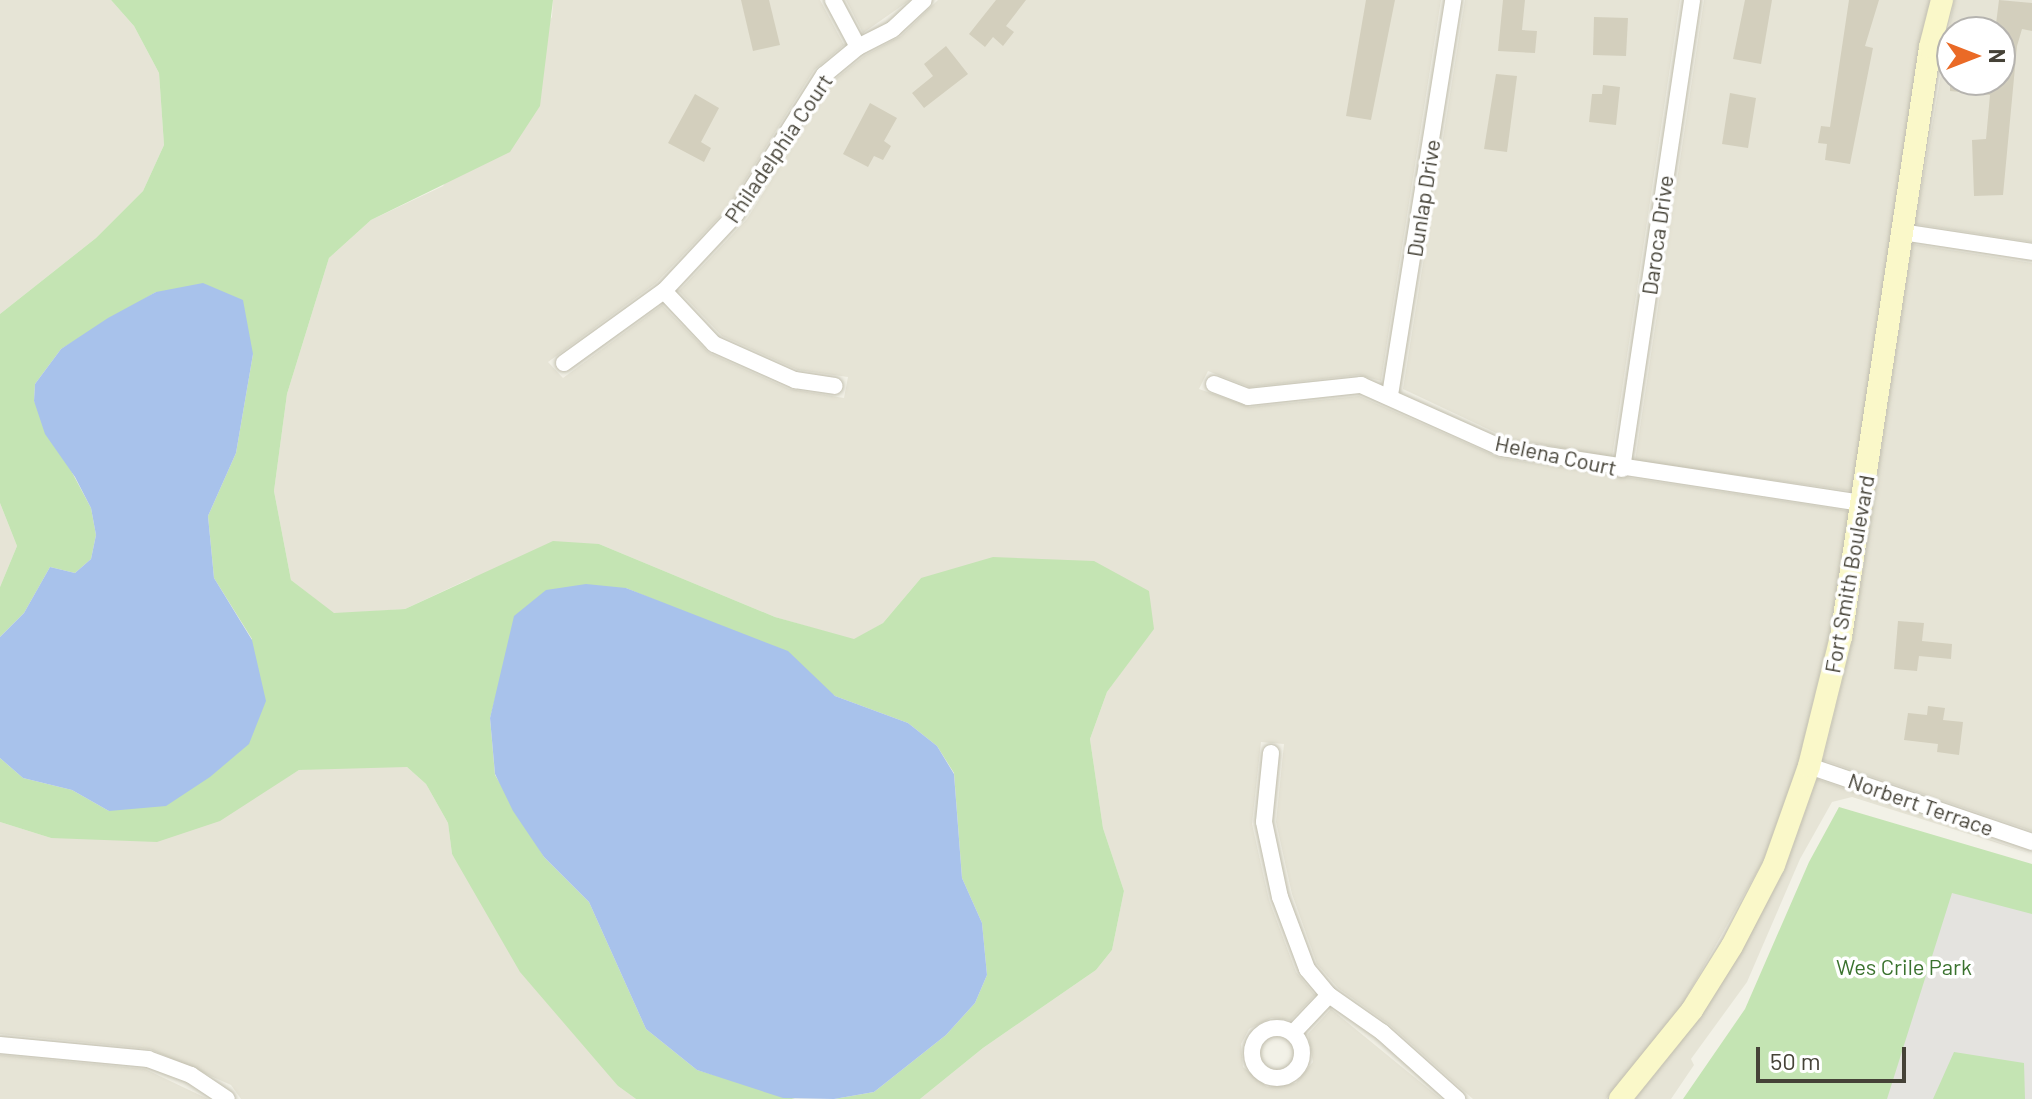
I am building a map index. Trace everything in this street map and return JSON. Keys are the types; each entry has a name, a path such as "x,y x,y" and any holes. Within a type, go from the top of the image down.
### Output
{"street":[{"path":"833,0 858,47"},
{"name":"Philadelphia Court","path":"564,363 664,291 736,214 824,75 858,47 893,29 924,0"},
{"name":"Dunlap Drive","path":"1390,395 1453,0"},
{"name":"Daroca Drive","path":"1622,469 1692,0"},
{"name":"Fort Smith Boulevard","path":"1620,1099 1692,1010 1732,946 1774,865 1809,766 1841,637 1902,232 1942,0"},
{"path":"1902,232 2032,252"},
{"path":"664,291 714,344 795,380 835,386"},
{"name":"Helena Court","path":"1214,384 1248,397 1361,385 1390,395 1502,448 1622,469 1862,503"},
{"path":"1271,753 1264,822 1280,897 1307,969 1329,995 1382,1032 1457,1099"},
{"name":"Norbert Terrace","path":"1809,766 2032,842"},
{"path":"1293,1033 1329,995"},
{"path":"0,1045 148,1059 191,1075 227,1099"}],"shaded area":[{"path":"0,0 111,0 134,26 159,73 164,145 143,191 96,238 0,314"},
{"path":"553,0 820,0 844,45 814,70 727,209 656,283 548,362 563,378 662,305 709,353 789,389 844,398 848,377 798,370 722,336 679,291 747,219 833,81 864,56 901,36 938,0 1441,0 1381,381 1359,375 1250,387 1208,371 1199,389 1250,407 1359,396 1500,458 1849,511 1829,635 1798,763 1763,861 1682,1005 1606,1099 1473,1099 1390,1025 1338,988 1317,964 1292,894 1276,822 1284,744 1261,742 1252,824 1269,900 1296,972 1315,995 1291,1020 1271,1018 1249,1029 1241,1044 1243,1067 1267,1087 1296,1083 1313,1062 1308,1034 1331,1009 1441,1099 920,1099 983,1048 1096,970 1112,950 1124,891 1103,828 1090,739 1107,692 1153,629 921,578 883,623 854,640 775,617 599,544 469,579 405,609 334,614 291,580 274,491 287,394 329,258 371,220 443,186 552,17"},
{"path":"846,0 910,0 863,33"},
{"path":"1465,0 1680,0 1612,457 1507,438 1403,389"},
{"path":"1704,0 1930,0 1919,45 1852,491 1635,461"},
{"path":"1954,0 2032,0 2032,242 1915,224 1937,96 2016,96 2016,16 1951,16"},
{"path":"1912,244 2032,263 2032,831 1823,760 1853,638"},
{"path":"0,503 17,546 0,587"},
{"path":"356,765 407,767 426,784 448,823 452,854 618,1086 636,1099 241,1099 231,1085 150,1049 0,1034 0,822 51,838 271,787 299,770"},
{"path":"1817,779 2032,854 1852,797 1832,802 1800,859 1747,982 1691,1059 1694,1065 1671,1099 1635,1099 1702,1015 1742,950 1785,869"},
{"path":"1952,893 2032,914 2032,1099 2025,1099 2024,1063 1954,1052 1933,1099 1887,1099"},
{"path":"0,1055 145,1069 208,1099 0,1099"}],"green space":[{"path":"111,0 553,0 540,106 510,152 371,220 329,258 287,394 274,491 291,580 334,613 405,609 553,541 599,544 775,617 854,639 883,623 921,578 993,557 1094,561 1149,591 1154,629 1107,692 1090,739 1103,828 1124,891 1112,950 1096,970 983,1048 920,1099 834,1099 874,1092 946,1035 975,1003 987,975 982,923 962,878 954,773 937,746 908,723 835,696 737,634 626,588 499,684 490,718 495,775 544,857 589,902 646,1029 697,1070 795,1099 636,1099 618,1086 520,972 452,854 448,823 426,784 407,767 299,770 220,821 157,842 51,838 0,822 0,758 23,778 72,790 109,811 252,639 214,578 208,516 236,453 253,354 156,292 61,349 35,384 34,401 91,508 96,535 91,559 75,573 50,567 24,613 0,637 0,587 17,546 0,503 0,314 96,238 143,191 164,145 159,73 134,26"},
{"name":"Wes Crile Park","path":"1839,807 2032,864 2032,1099 1683,1099 1745,1009 1809,862"}],"water":[{"path":"203,283 243,300 253,354 236,453 208,516 214,578 252,640 266,701 249,744 210,777 166,806 109,811 72,790 23,778 0,758 0,637 24,613 50,567 75,573 91,559 96,535 91,508 75,477 45,434 34,401 35,384 61,349 108,318 156,292"},
{"path":"586,584 626,588 788,651 835,696 908,723 937,746 954,774 962,878 982,923 987,975 975,1003 946,1035 874,1092 834,1099 783,1098 697,1070 646,1029 589,902 544,857 513,811 495,774 490,718 514,616 546,590"}],"building":[{"path":"741,0 769,0 780,45 753,51"},
{"path":"996,0 1026,0 1006,26 1014,32 1003,46 993,37 985,47 969,34"},
{"path":"1366,0 1395,0 1371,120 1346,116"},
{"path":"1503,0 1525,0 1522,30 1537,31 1535,53 1498,51"},
{"path":"1745,0 1772,0 1761,64 1733,59"},
{"path":"1849,0 1879,0 1865,46 1873,48 1850,164 1825,160 1827,144 1818,143 1821,126 1830,127"},
{"path":"1999,0 2032,3 2032,31 2022,29 2016,57 2016,16 1997,16"},
{"path":"1594,17 1628,18 1626,56 1593,55"},
{"path":"946,46 968,74 924,108 912,93 933,76 924,64"},
{"path":"1496,74 1517,76 1507,152 1484,149"},
{"path":"1603,85 1620,87 1616,125 1589,122 1592,94 1602,94"},
{"path":"1730,93 1756,98 1748,148 1722,144"},
{"path":"695,94 719,108 701,142 711,148 704,162 668,143"},
{"path":"1990,96 2012,96 2003,195 1974,196 1972,140 1986,139"},
{"path":"870,103 897,118 884,141 891,146 883,160 874,156 868,167 843,154"},
{"path":"1898,621 1924,623 1922,641 1952,644 1951,659 1919,656 1917,671 1894,669"},
{"path":"1928,706 1945,708 1943,720 1963,722 1959,755 1937,752 1938,744 1904,740 1908,713 1927,715"}]}
